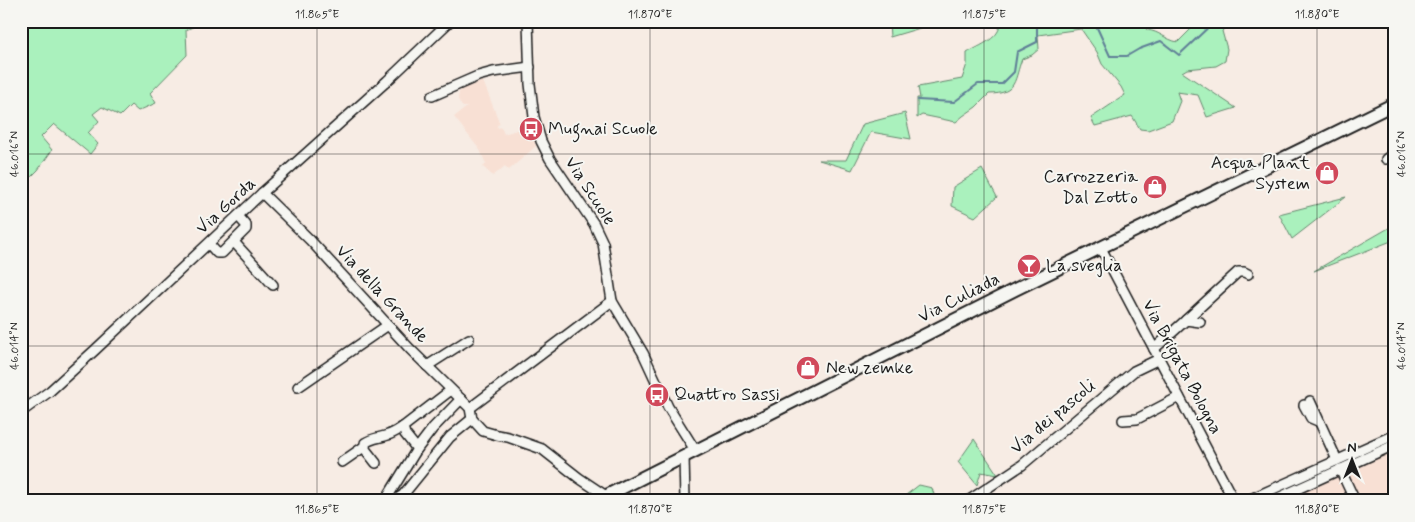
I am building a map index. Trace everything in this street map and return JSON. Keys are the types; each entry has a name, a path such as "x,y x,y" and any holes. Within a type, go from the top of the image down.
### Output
{"main road":[{"name":"Via Culiada","path":"601,498 1016,289 1394,104"}],"street":[{"name":"Via Gorda","path":"21,412 50,391 450,21"},
{"name":"Via Scuole","path":"528,21 536,130 550,159 594,224 603,243 612,301 643,353 689,453"},
{"path":"432,96 478,76 530,67"},
{"name":"Via della Grande","path":"262,194 310,240 427,366 470,408"},
{"path":"209,244 220,254 234,242 246,229 246,225 238,216"},
{"path":"234,242 272,284"},
{"name":"Via Brigata Bologna","path":"1101,248 1234,501"},
{"path":"1154,349 1238,272 1248,274"},
{"path":"601,498 542,449 508,436 483,431 472,419 470,408 612,301"},
{"path":"1186,320 1200,322"},
{"path":"298,387 388,325"},
{"path":"427,366 469,339"},
{"name":"Via dei pascoli","path":"968,501 1022,465 1134,371 1159,359"},
{"path":"342,462 365,446 364,443 371,439 386,436 403,427 452,390"},
{"path":"1123,420 1138,418 1179,397"},
{"path":"385,501 417,449 433,428 461,400"},
{"path":"1307,403 1319,422 1355,501"},
{"path":"394,501 403,495 450,437 472,419"},
{"path":"403,427 405,434 417,449"},
{"path":"1271,501 1394,435"},
{"path":"1246,501 1394,445"},
{"path":"365,446 365,449 376,463"},
{"path":"686,501 689,453"}],"shaded area":[{"path":"483,81 500,124 497,125 498,128 501,127 504,134 529,126 536,146 509,170 505,166 493,176 483,167 486,164 480,150 454,117 467,107 461,105 458,99 459,92 464,88"},
{"path":"1394,447 1394,501 1356,501 1344,470"},
{"path":"1338,472 1353,501 1278,501"}],"green space":[{"path":"21,21 212,21 212,23 201,23 186,30 187,55 150,93 156,103 138,111 131,105 120,116 102,107 93,114 99,121 88,133 98,144 90,154 54,124 41,137 52,150 38,170 22,186 25,198 21,204"},
{"path":"889,21 937,21 890,37"},
{"path":"1000,21 1142,21 1147,30 1178,42 1199,21 1232,21 1222,31 1227,49 1225,61 1216,66 1187,69 1182,72 1236,108 1207,117 1198,95 1177,92 1180,101 1172,121 1148,130 1140,129 1132,116 1095,126 1091,118 1125,95 1121,87 1102,64 1097,52 1081,29 1038,35 1039,49 1032,55 1022,59 1016,79 1010,88 998,93 989,94 976,107 956,122 922,115 917,118 917,98 920,98 918,87 962,79 967,64 967,53 994,36 1000,27"},
{"path":"905,113 911,139 871,132 852,170 819,160 846,160 863,124"},
{"path":"982,169 997,197 975,217 952,206 953,187"},
{"path":"1346,197 1292,239 1279,214"},
{"path":"1394,225 1394,240 1314,271"},
{"path":"974,439 998,475 981,472 977,485 958,462"},
{"path":"919,485 932,488 936,501 909,501 906,495"}],"waterway":[{"path":"918,100 954,102 978,84 1002,84 1014,72 1017,52 1037,42 1037,21"},
{"path":"1094,21 1110,56 1127,56 1139,49 1161,41 1179,55 1215,21"}],"place":[{"name":"Mugnai Scuole","path":"531,129"},
{"name":"Acqua Plant System","path":"1327,173"},
{"name":"Carrozzeria Dal Zotto","path":"1155,187"},
{"name":"La sveglia","path":"1029,266"},
{"name":"New zemke","path":"808,368"},
{"name":"Quattro Sassi","path":"657,395"}]}
